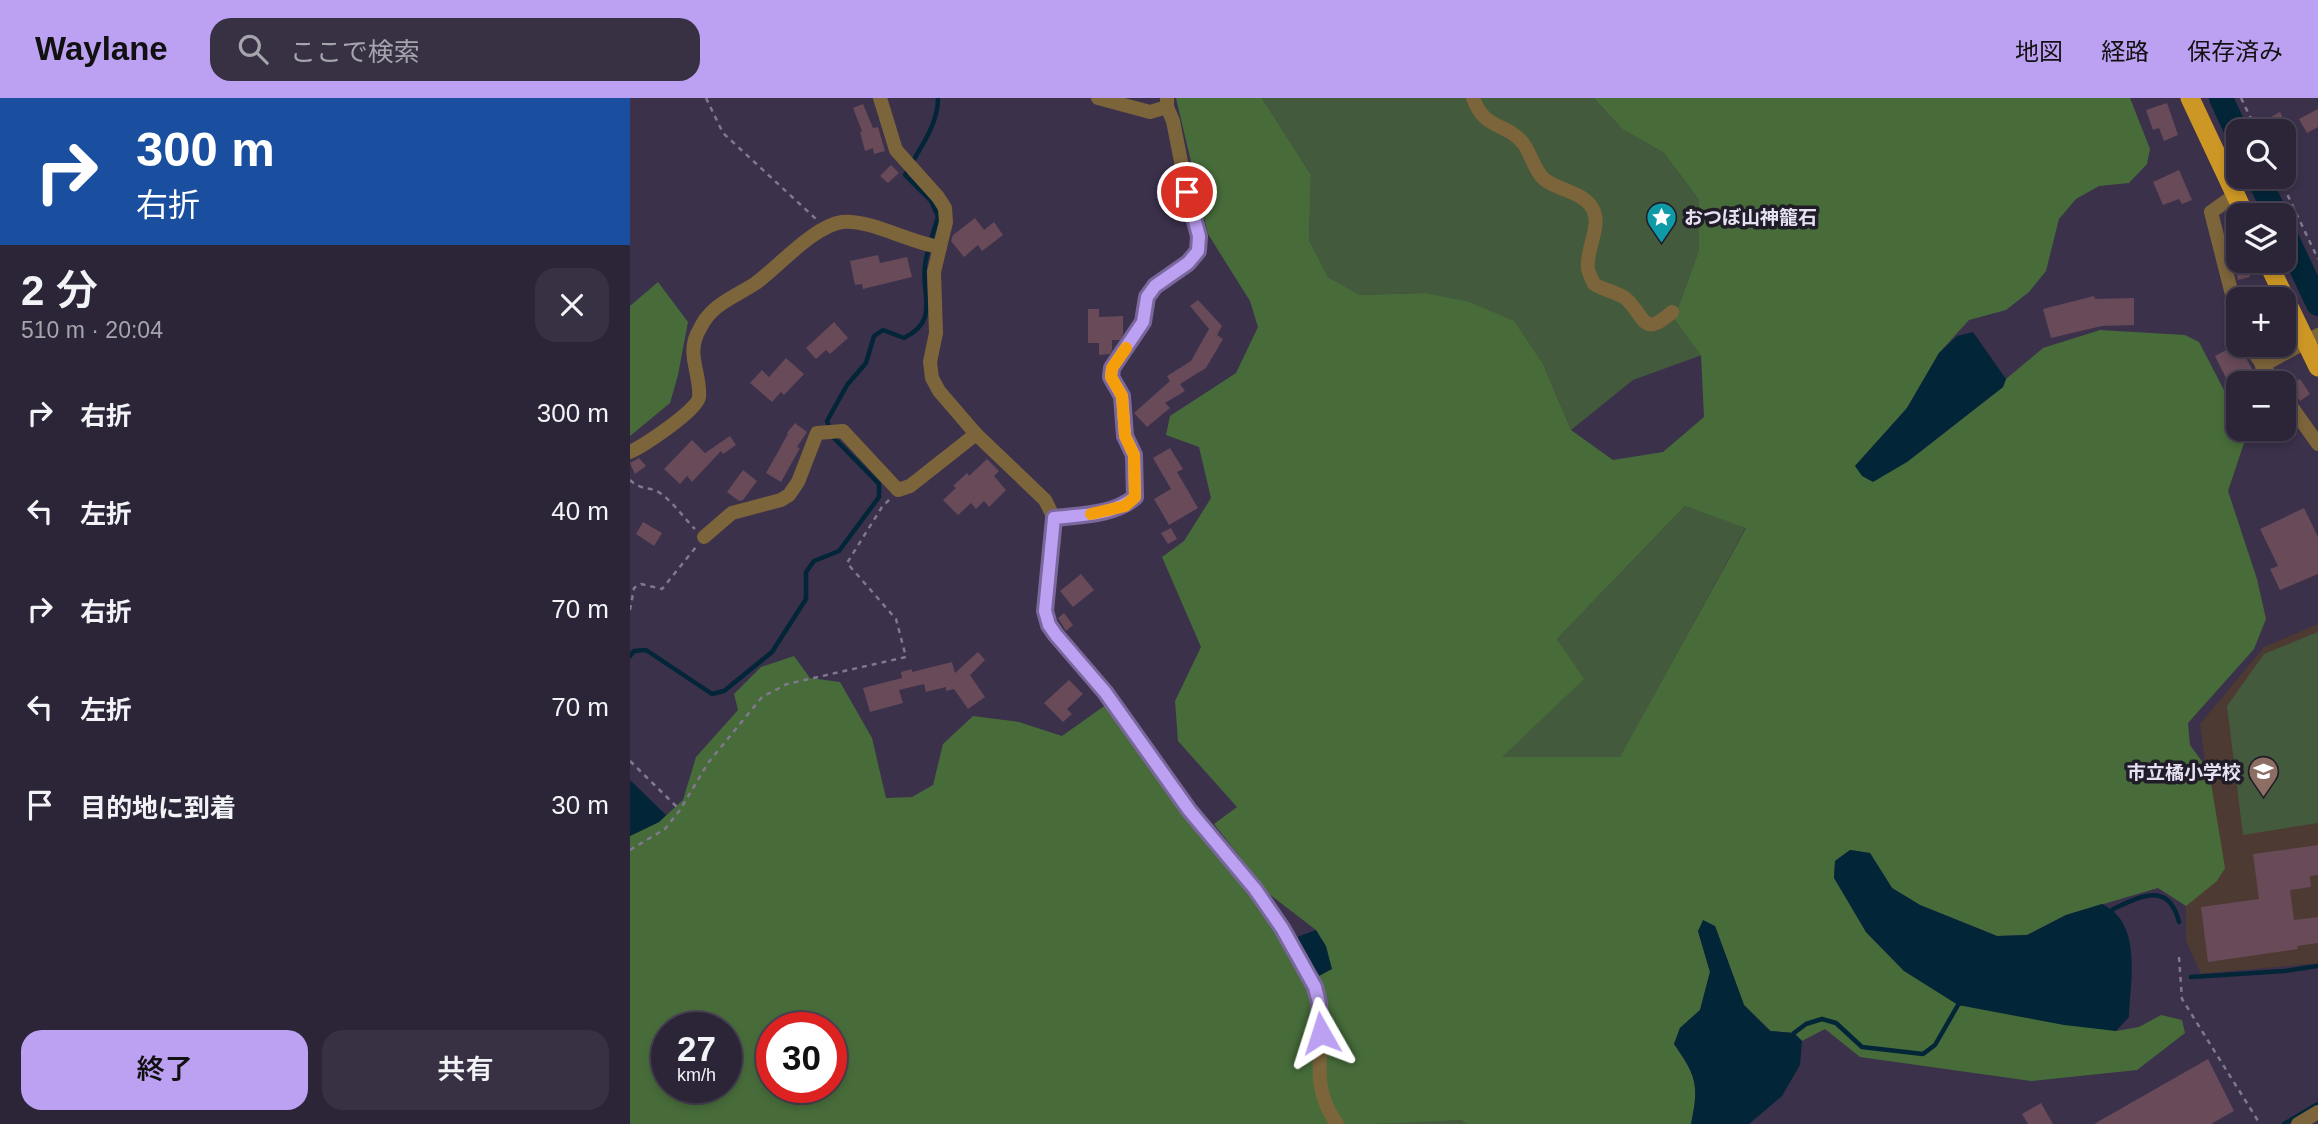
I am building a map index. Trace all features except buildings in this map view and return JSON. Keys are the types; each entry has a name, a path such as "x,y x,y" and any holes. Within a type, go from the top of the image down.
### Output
{"highway":[{"path":"2190,98 2239,203"},
{"path":"2274,273 2314,337 2318,367"}],"street":[{"path":"880,98 896,150 945,208 946,222 934,272 936,333 930,362 932,378 939,391 976,434 1045,500 1054,518 1045,611 1049,625 1105,692 1189,810 1255,889 1282,928 1315,987 1321,1033 1318,1079 1321,1092 1337,1124"},
{"path":"1054,518 1125,506 1135,497 1134,455 1125,436 1122,396 1111,377 1112,368 1143,322 1147,297 1155,286 1188,263 1198,251 1199,236 1167,103 1150,112 1098,98"},
{"path":"1473,98 1482,116 1522,142 1543,178 1565,191 1583,197 1592,207 1595,225 1588,270 1594,284 1625,298 1643,322 1650,325 1662,321 1671,312"},
{"path":"2230,287 2211,212 2235,195"},
{"path":"630,452 648,444 694,407 699,398 692,349 708,316 826,228 841,222 853,223 886,231 924,245 940,247"},
{"path":"2262,366 2314,337"},
{"path":"2256,357 2266,371"},
{"path":"2296,413 2318,444"},
{"path":"704,537 732,513 781,500 789,495 798,482 817,433 843,431 898,490 909,486 976,434"},
{"path":"2298,1124 2318,1112"}],"path":[{"path":"706,98 723,133 826,228"},
{"path":"2241,98 2251,119"},
{"path":"2285,189 2318,259"},
{"path":"630,480 638,488 657,491 678,508 704,537 662,589 641,584 634,588 630,610"},
{"path":"630,850 665,829 680,810 708,763 762,697 788,684 906,657 896,619 847,563 882,508 898,490"},
{"path":"630,761 680,810"},
{"path":"2179,957 2182,999 2260,1124"}],"shaded area":[{"name":"市立橘小学校","path":"2318,624 2318,963 2201,974 2186,941 2186,901 2219,873 2200,724 2264,647"}],"green space":[{"path":"1176,98 1262,98 1311,175 1309,240 1328,277 1360,295 1425,293 1469,302 1514,321 1544,366 1571,430 1613,460 1663,452 1704,417 1701,355 1674,319 1699,250 1699,200 1664,153 1622,129 1594,98 2130,98 2150,149 2147,164 2129,183 2099,186 2076,199 2059,219 2046,271 2029,292 2006,310 1969,320 1939,353 1907,408 1855,466 1907,462 2003,387 2006,379 2043,348 2100,330 2185,335 2199,342 2226,394 2226,441 2244,441 2228,491 2257,579 2266,619 2254,649 2188,723 2190,745 2209,771 2225,868 2217,881 2186,906 2158,888 2066,915 2027,935 1997,936 1920,905 1892,888 1870,853 1850,850 1835,861 1834,877 1866,932 1904,971 2116,1031 2139,1027 2161,1015 2182,1020 2185,1033 2137,1070 2031,1081 1860,1057 1825,1029 1802,1041 1794,1033 1771,1031 1744,1005 1715,926 1698,931 1710,972 1700,1010 1680,1028 1674,1044 1694,1082 1695,1100 1691,1124 1466,1124 1462,1120 1371,1124 630,1124 630,836 659,822 683,800 696,757 738,710 734,694 761,667 794,656 810,678 840,682 872,738 886,798 912,797 933,785 943,744 973,716 1019,722 1062,736 1107,704 1251,892 1305,979 1332,969 1316,930 1269,894 1214,824 1237,807 1178,741 1175,701 1201,647 1162,557 1184,541 1211,498 1199,447 1166,435 1170,416 1236,373 1258,327 1250,301 1208,234","holes":["1685,506 1746,528 1620,757 1502,757 1584,679 1557,639"]},
{"path":"1262,98 1594,98 1622,129 1664,153 1699,200 1699,250 1674,319 1702,355 1633,380 1571,430 1544,366 1425,293 1360,295 1328,277 1309,240 1311,175"},
{"path":"658,282 688,322 670,403 630,436 630,306"},
{"path":"1685,506 1746,527 1620,758 1501,757 1583,679 1557,639"},
{"path":"2318,632 2318,823 2243,835 2227,706 2264,654"},
{"path":"1463,1120 1466,1124 1371,1124 1373,1122"}],"water":[{"path":"1973,332 2006,379 2003,387 1907,462 1873,482 1862,476 1855,466 1907,408 1939,353 1957,336"},
{"path":"630,780 666,815 659,822 630,836"},
{"path":"1850,850 1870,853 1892,888 1920,905 1997,936 2027,935 2066,915 2102,904 2124,924 2129,938 2132,970 2129,1017 2116,1031 2064,1025 1958,1005 1904,971 1866,932 1834,878 1835,861"},
{"path":"1703,920 1715,926 1744,1005 1770,1031 1794,1033 1802,1041 1800,1065 1782,1096 1749,1124 1691,1124 1695,1100 1694,1082 1674,1044 1680,1028 1700,1010 1710,972 1698,931"},
{"path":"1316,930 1326,946 1332,969 1319,976 1297,937"}],"waterway":[{"path":"630,656 634,651 646,650 712,694 724,691 772,652 806,599 806,572 814,561 839,551 879,497 879,484 833,437 827,421 847,385 866,363 874,336 883,330 904,338 915,331 925,315 925,265 938,216 931,201 905,175 931,129 938,98"},
{"path":"2221,98 2231,119"},
{"path":"2264,189 2270,203"},
{"path":"2296,257 2318,304"},
{"path":"2111,913 2113,909 2134,900 2153,895 2161,896 2174,909 2179,922"},
{"path":"2191,977 2318,966"},
{"path":"1794,1033 1806,1024 1822,1019 1836,1023 1862,1047 1923,1054 1935,1045 1962,1002"},
{"path":"2284,1124 2318,1104"}],"slow traffic":[{"path":"1091,514 1125,506 1135,497 1134,455 1125,436 1122,396 1111,377 1112,368 1126,348"}],"place":[{"name":"おつぼ山神籠石","path":"1661,244"},
{"name":"市立橘小学校","path":"2264,799"}],"route":[{"path":"1187,192 1199,236 1198,251 1188,263 1155,286 1147,297 1143,322 1112,368 1111,377 1122,396 1125,436 1134,455 1135,497 1125,506 1054,518 1045,611 1049,625 1056,635 1105,692 1189,810 1255,889 1282,928 1315,987 1321,1033"}]}
